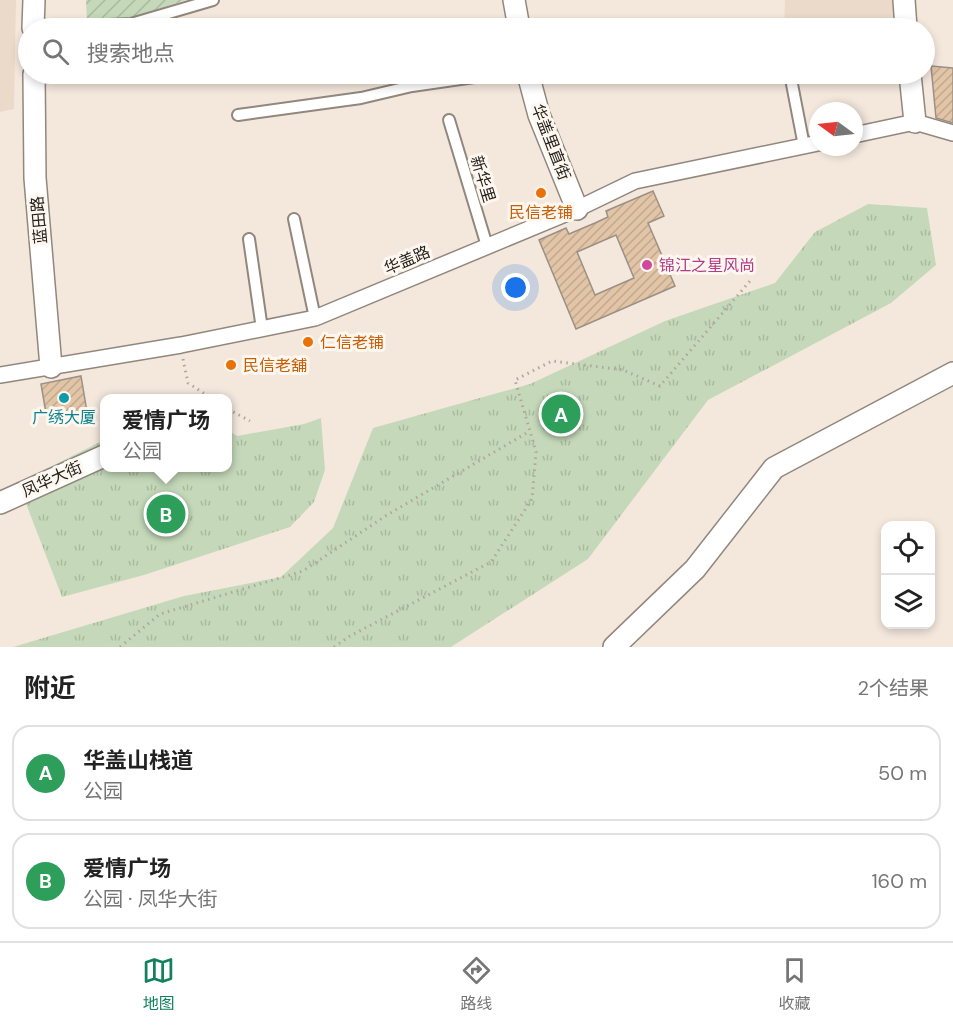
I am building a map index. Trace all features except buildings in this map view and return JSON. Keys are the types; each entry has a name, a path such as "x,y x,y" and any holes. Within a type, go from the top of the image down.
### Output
{"street":[{"path":"33,18 34,0"},
{"path":"514,0 517,18"},
{"path":"904,0 905,18"},
{"name":"蓝田路","path":"34,84 35,178 51,367"},
{"name":"华盖里直街","path":"531,84 539,116 577,209"},
{"path":"911,84 915,122"},
{"path":"863,133 915,122 953,133"},
{"name":"华盖路","path":"0,375 181,345 315,318 577,209 635,181 809,144"},
{"path":"614,647 695,569 774,468 953,373"},
{"name":"凤华大街","path":"0,503 100,458"}],"lane":[{"path":"152,18 213,0"},
{"path":"238,115 361,98 426,84"},
{"path":"793,84 809,138"},
{"name":"新华里","path":"449,120 487,246"},
{"path":"294,219 315,318"},
{"path":"249,238 262,328"}],"path":[{"path":"334,647 350,636 491,562 532,499 536,452 515,380 552,361 623,370 660,386 750,281"},
{"path":"181,345 188,383 204,394"},
{"path":"232,411 250,421"},
{"path":"120,647 160,614 303,571 387,515 530,431"}],"shaded area":[{"path":"0,0 16,0 14,109 0,112"},
{"path":"785,0 901,0 902,18 784,18"}],"green space":[{"path":"86,0 186,0 134,17 87,18"},
{"path":"868,204 927,208 936,265 891,303 708,400 588,559 451,647 13,647 184,596 281,577 333,528 373,428 530,384 665,321 775,283 815,232"},
{"path":"321,418 325,470 314,502 290,527 144,575 62,597 18,483 100,442 100,472 232,472 232,433 237,436 304,424"}],"place":[{"name":"民信老铺","path":"541,193"},
{"name":"锦江之星风尚","path":"647,265"},
{"name":"仁信老铺","path":"308,342"},
{"name":"民信老舖","path":"231,365"},
{"name":"广绣大厦","path":"64,398"},
{"name":"华盖山栈道","path":"561,414"},
{"name":"爱情广场","path":"166,514"}]}
